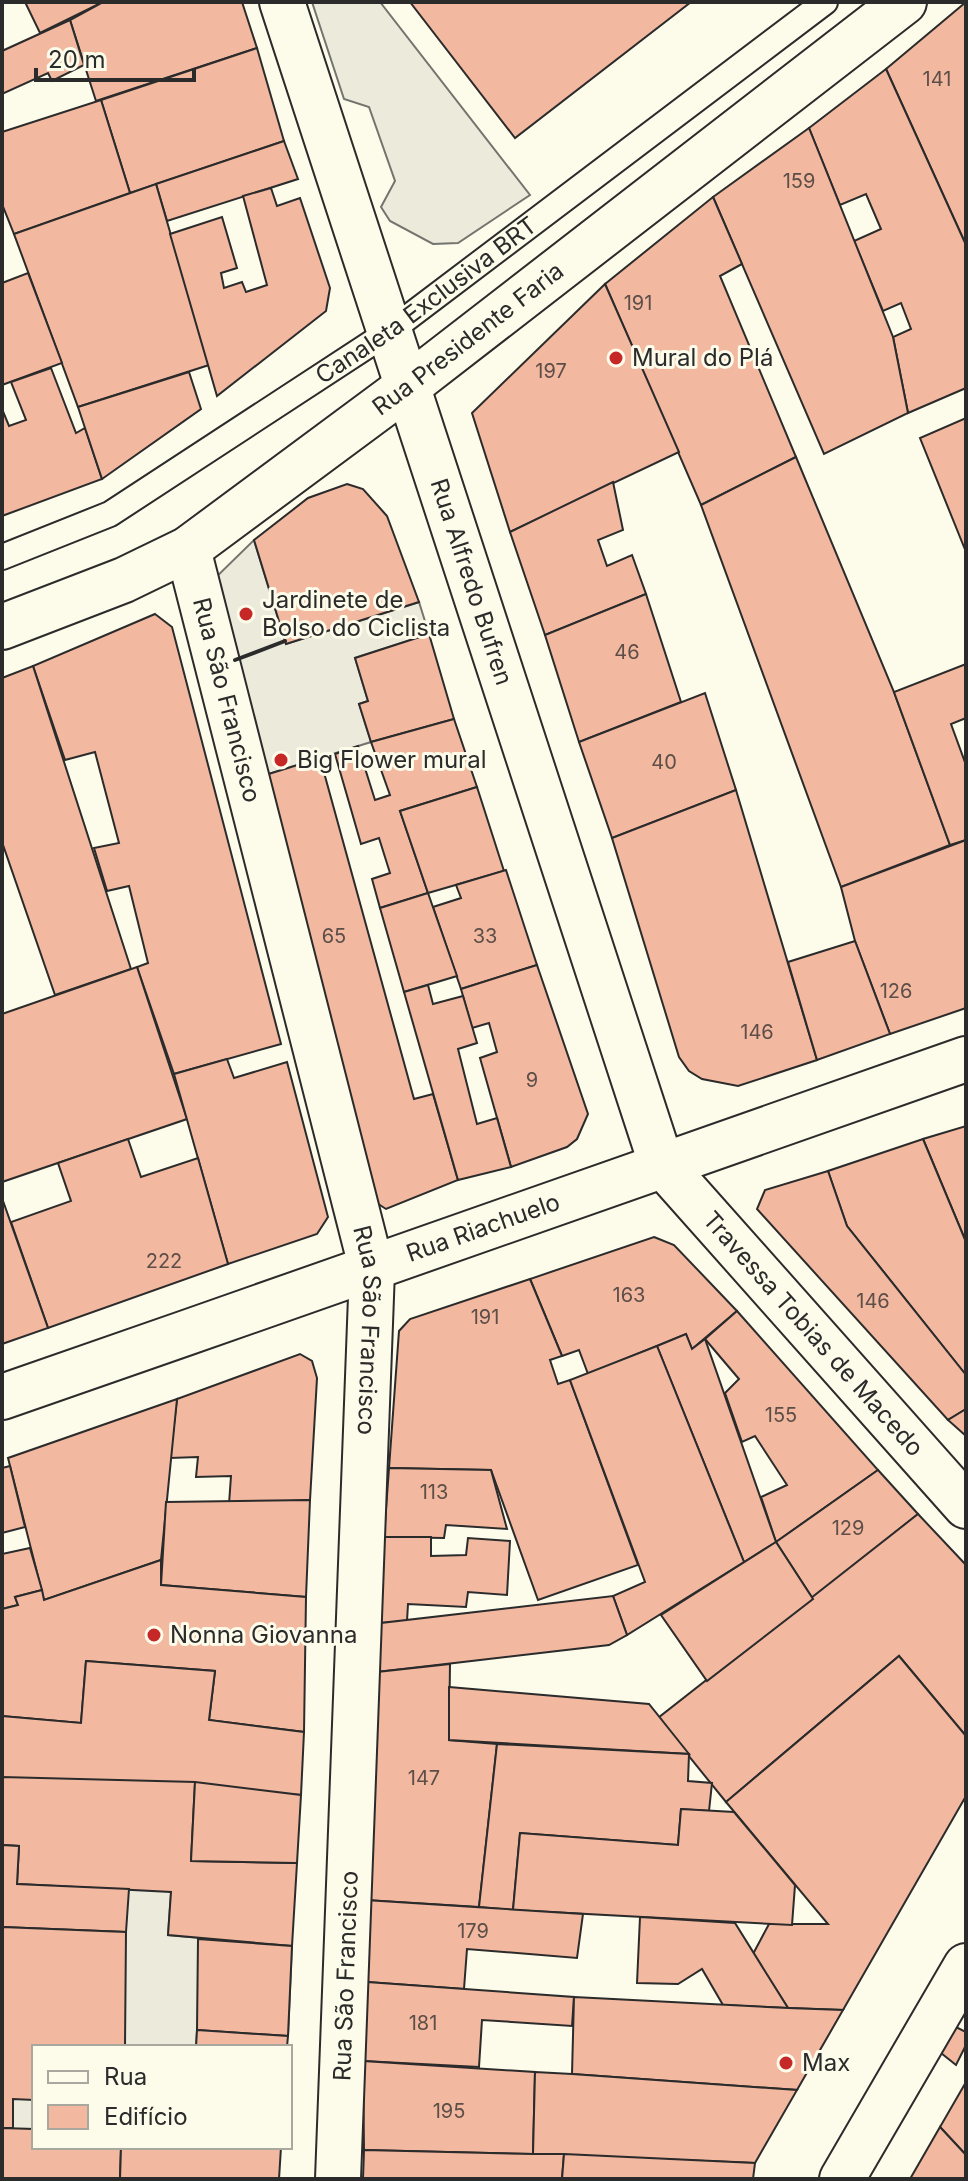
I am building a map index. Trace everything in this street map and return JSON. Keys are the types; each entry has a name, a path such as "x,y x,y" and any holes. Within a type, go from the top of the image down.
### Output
{"street":[{"name":"Rua Alfredo Bufren","path":"282,2 661,1163"},
{"name":"Rua Presidente Faria","path":"2,627 124,580 188,549 408,386 904,2"},
{"name":"Rua São Francisco","path":"188,549 372,1270 338,2179"},
{"name":"Rua Riachuelo","path":"2,1397 372,1270 661,1163 966,1059"},
{"name":"Travessa Tobias de Macedo","path":"661,1163 966,1506"},
{"path":"842,2179 960,1994"}],"lane":[{"name":"Canaleta Exclusiva BRT","path":"2,557 110,514 390,331 825,2"}],"shaded area":[{"path":"312,2 380,2 530,195 458,243 433,244 390,221 381,207 395,181 369,107 344,99"},
{"path":"254,540 286,644 419,602 429,634 355,658 368,701 359,704 371,742 259,777 209,584"},
{"path":"2,1845 171,1892 168,1935 292,1946 288,2036 197,2030 196,2045 32,2045 32,2149 2,2179"}],"building":[{"path":"25,2 103,2 40,33"},
{"path":"103,2 242,2 257,48 96,101 70,20"},
{"path":"410,2 691,2 515,138"},
{"path":"966,2 966,245 886,69"},
{"path":"70,20 84,65 52,81 48,73 2,94 2,51"},
{"path":"257,48 284,141 130,193 101,100"},
{"path":"886,69 966,245 966,388 908,413 893,337 911,329 901,303 883,311 854,241 881,229 866,194 840,205 809,128"},
{"path":"101,100 130,193 14,234 2,204 2,132"},
{"path":"809,128 893,337 908,413 824,454 713,197"},
{"path":"284,141 298,179 167,221 156,184"},
{"path":"156,184 209,365 78,407 14,234"},
{"path":"271,188 277,206 300,198 330,288 326,311 217,396 170,234 222,217 237,268 221,273 224,288 242,282 246,292 267,285 243,196"},
{"path":"713,197 742,264 720,276 796,457 701,505 605,284"},
{"path":"28,273 62,363 2,385 2,283"},
{"path":"605,284 679,452 510,532 472,413"},
{"path":"51,368 76,433 85,428 102,479 2,516 2,409 9,426 26,420 11,382"},
{"path":"189,372 201,409 102,479 78,407"},
{"path":"966,418 966,552 920,438"},
{"path":"796,457 894,692 950,845 841,887 701,505"},
{"path":"613,482 623,530 598,540 607,566 632,555 646,594 545,635 510,532"},
{"path":"347,484 363,489 387,516 419,602 286,644 254,540 308,498"},
{"path":"646,594 681,702 579,742 545,635"},
{"path":"155,614 172,627 281,1044 174,1074 137,967 148,963 129,886 107,891 94,848 119,843 95,752 65,760 33,666"},
{"path":"429,634 454,719 371,742 359,704 368,701 355,658"},
{"path":"966,664 966,718 951,724 966,765 966,840 950,845 894,692"},
{"path":"33,666 131,969 55,995 2,842 2,678"},
{"path":"705,693 736,790 612,838 579,742"},
{"path":"454,719 477,787 400,811 428,893 380,908 372,879 390,873 379,838 361,844 335,754 358,746 375,800 390,795 371,742"},
{"path":"320,758 414,1099 433,1094 458,1180 386,1209 366,1196 259,777"},
{"path":"477,787 504,871 428,893 400,811"},
{"path":"736,790 817,1060 738,1086 702,1079 689,1071 679,1057 612,838"},
{"path":"966,840 966,1008 890,1034 855,941 841,887"},
{"path":"506,870 537,965 461,989 433,907 461,898 456,885"},
{"path":"428,893 457,976 404,992 380,908"},
{"path":"855,941 890,1034 817,1060 788,962"},
{"path":"537,965 588,1114 577,1139 567,1147 511,1167 480,1058 497,1052 489,1023 472,1028 461,989"},
{"path":"137,967 187,1119 2,1182 2,1014"},
{"path":"428,985 433,1004 463,996 477,1043 458,1049 477,1124 497,1118 511,1167 458,1180 404,992"},
{"path":"227,1059 234,1078 287,1062 328,1217 317,1234 228,1264 174,1074"},
{"path":"966,1126 966,1242 923,1139"},
{"path":"128,1139 141,1177 198,1158 228,1264 48,1328 11,1222 71,1201 58,1163"},
{"path":"923,1139 966,1242 966,1375 847,1226 828,1171"},
{"path":"828,1171 847,1226 966,1375 966,1409 948,1420 757,1209 765,1190"},
{"path":"2,1198 48,1328 2,1344"},
{"path":"654,1237 674,1245 737,1311 692,1349 686,1334 588,1374 579,1350 562,1356 530,1279"},
{"path":"530,1279 562,1356 550,1360 558,1384 570,1380 638,1565 538,1600 491,1470 389,1468 399,1331 410,1319"},
{"path":"737,1311 878,1470 776,1542 761,1497 787,1485 755,1436 742,1442 725,1393 739,1379 705,1339"},
{"path":"686,1334 692,1349 705,1339 776,1542 744,1562 657,1346"},
{"path":"657,1346 744,1562 627,1635 613,1596 645,1582 570,1380"},
{"path":"300,1354 312,1361 317,1378 310,1500 229,1504 231,1476 196,1477 198,1457 170,1458 177,1399"},
{"path":"177,1399 161,1560 44,1600 8,1458"},
{"path":"966,1409 966,1436 948,1420"},
{"path":"10,1466 25,1527 2,1533 2,1468"},
{"path":"389,1468 491,1470 507,1529 446,1525 444,1538 384,1537"},
{"path":"878,1470 918,1514 813,1599 776,1542"},
{"path":"310,1500 306,1597 161,1585 166,1502"},
{"path":"918,1514 966,1565 966,1736 899,1656 726,1802 658,1718"},
{"path":"384,1537 431,1537 431,1556 466,1555 468,1538 510,1541 507,1595 468,1592 466,1607 408,1604 407,1621 381,1623"},
{"path":"776,1542 813,1599 707,1681 661,1615"},
{"path":"30,1548 42,1590 15,1597 18,1605 2,1609 2,1554"},
{"name":"Nonna Giovanna","path":"161,1560 161,1585 306,1597 304,1732 209,1720 215,1671 86,1661 81,1723 2,1716 2,1609 18,1605 15,1597 42,1590 44,1600"},
{"path":"613,1596 627,1635 609,1645 377,1672 381,1623"},
{"path":"899,1656 966,1736 966,1796 843,2010 788,2008 753,1954 769,1924 828,1924 726,1802"},
{"path":"86,1661 215,1671 209,1720 304,1732 301,1795 2,1778 2,1716 81,1723"},
{"path":"450,1664 449,1740 497,1744 479,1907 365,1900 377,1672"},
{"path":"449,1687 649,1704 689,1754 449,1740"},
{"path":"497,1744 689,1754 688,1781 712,1783 709,1811 681,1809 678,1845 520,1833 513,1910 479,1907"},
{"path":"2,1777 195,1782 191,1861 297,1863 292,1946 168,1935 171,1892 17,1884 19,1846 2,1845"},
{"path":"195,1782 301,1795 297,1863 191,1861"},
{"path":"681,1809 734,1812 795,1885 792,1925 513,1910 520,1833 678,1845"},
{"path":"2,1845 19,1846 17,1884 129,1889 126,1932 2,1927"},
{"path":"365,1900 583,1914 577,1958 467,1949 464,1989 367,1982"},
{"path":"640,1917 735,1923 788,2008 723,2005 702,1969 678,1984 637,1983"},
{"path":"2,1927 126,1932 125,2045 32,2045 32,2100 13,2099 13,2128 2,2128"},
{"path":"198,1939 292,1946 288,2036 197,2030"},
{"path":"367,1982 574,1997 572,2026 482,2020 479,2067 363,2061"},
{"path":"574,1997 843,2010 797,2090 572,2074"},
{"path":"950,2024 966,2032 966,2045 956,2065 936,2049"},
{"path":"197,2030 288,2036 287,2045 196,2045"},
{"path":"363,2061 535,2072 533,2154 364,2150"},
{"path":"535,2072 797,2090 755,2163 533,2154"},
{"path":"966,2082 966,2155 940,2127"},
{"path":"940,2127 966,2155 966,2179 910,2179"},
{"path":"2,2128 32,2129 32,2149 121,2149 120,2179 2,2179"},
{"path":"121,2149 281,2149 279,2179 120,2179"},
{"path":"364,2150 564,2154 562,2179 363,2179"},
{"path":"564,2154 755,2163 753,2179 562,2179"}],"wall":[{"path":"235,660 285,641"}],"place":[{"name":"Mural do Plá","path":"616,358"},
{"name":"Jardinete de Bolso do Ciclista","path":"246,614"},
{"name":"Big Flower mural","path":"281,760"},
{"name":"Nonna Giovanna","path":"154,1635"},
{"name":"Max","path":"786,2063"}]}
